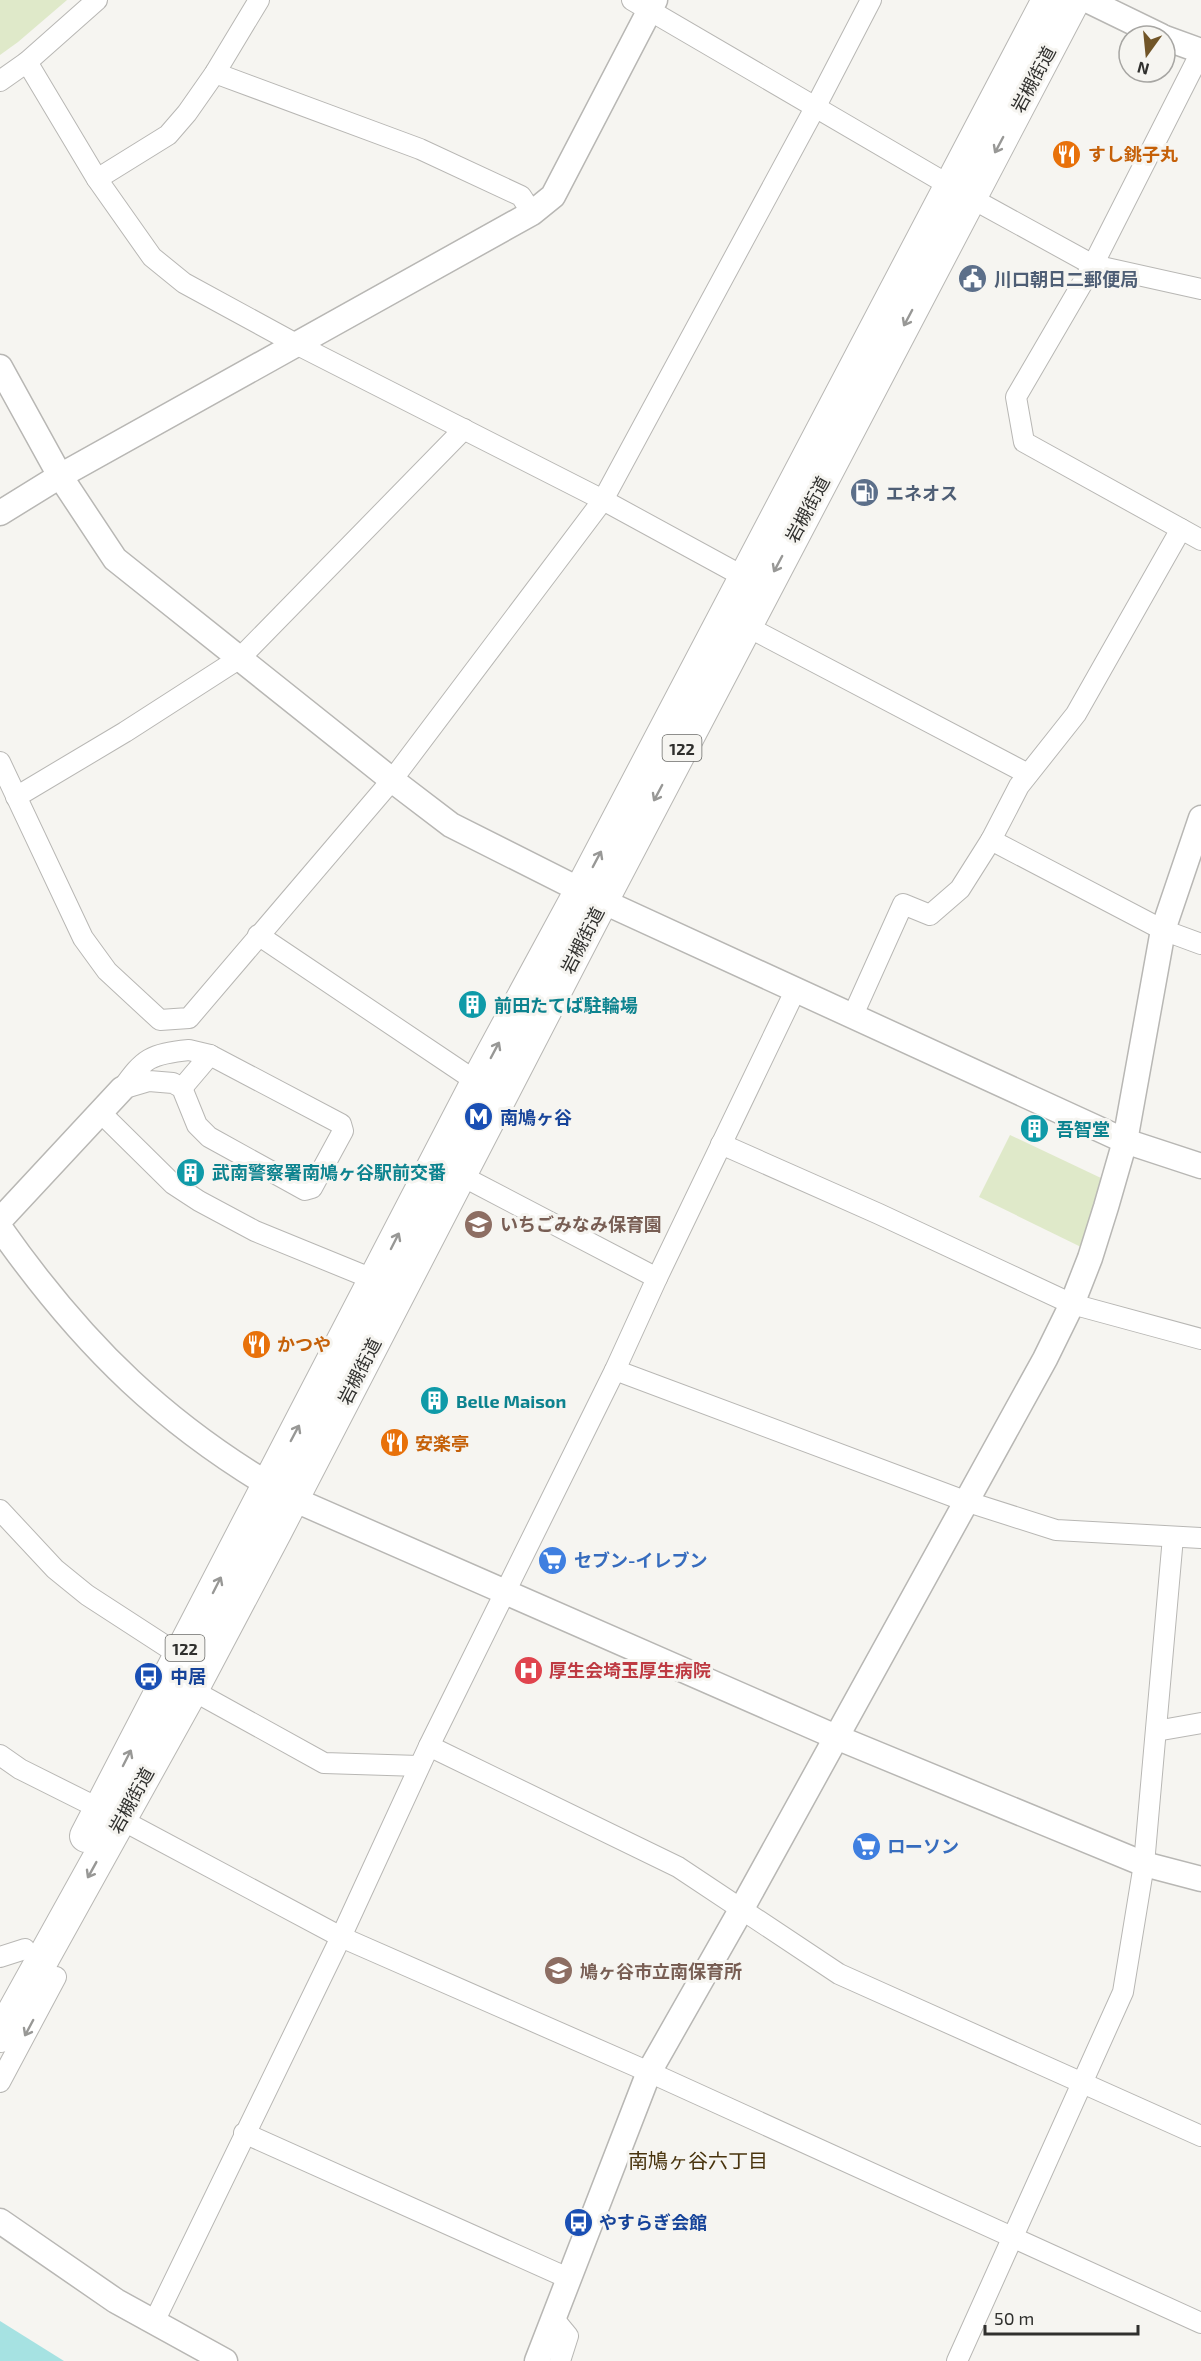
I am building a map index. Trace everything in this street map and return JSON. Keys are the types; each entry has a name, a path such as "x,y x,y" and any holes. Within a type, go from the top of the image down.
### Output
{"highway":[{"name":"岩槻街道","path":"0,1995 12,1953 110,1815 192,1690 375,1280 477,1082 592,895 746,626 962,192 1048,0"},
{"name":"岩槻街道","path":"0,2036 110,1815 181,1656 280,1492 460,1175 592,895 746,578 962,192 1074,0"}],"street":[{"path":"0,81 27,63 97,0"},
{"path":"97,179 168,135 187,113 214,73 259,0"},
{"path":"0,762 83,938 107,971 160,1020 189,1018 392,780 603,500 871,0"},
{"path":"1087,0 1136,24"},
{"path":"0,513 60,477 532,213 553,196 646,3 962,192 1093,265 1201,289"},
{"path":"1177,42 1201,51 1093,265 1016,397 1024,442 1201,540"},
{"path":"27,63 97,179 152,257 184,283 296,345 603,500 746,578"},
{"path":"214,73 420,149 521,196 532,213"},
{"path":"0,368 60,477 115,560 451,825 592,895 1125,1141 1201,1166"},
{"path":"16,797 125,732 240,658 464,429"},
{"path":"853,1015 903,904 930,915 960,889 991,840 1019,786 1076,714 1181,529"},
{"path":"746,626 1028,774"},
{"path":"537,2361 649,2072 1045,1359 1072,1304 1090,1258 1125,1141 1163,930 1201,818"},
{"path":"991,840 1163,930 1201,944"},
{"path":"258,935 477,1082"},
{"path":"154,2322 341,1937 419,1766 615,1370 796,989"},
{"path":"0,1220 101,1113 139,1066 155,1056 189,1050 210,1055 341,1124 343,1131 312,1188 305,1190 209,1137 196,1125 182,1088 174,1083 156,1081 122,1089"},
{"path":"182,1088 210,1055"},
{"path":"101,1113 173,1184 199,1201 255,1231 375,1280"},
{"path":"721,1144 879,1214 1072,1304 1201,1339"},
{"path":"460,1175 657,1278"},
{"path":"0,1228 38,1281 77,1329 118,1371 167,1416 221,1455 280,1492 836,1737 1144,1864 1201,1879"},
{"path":"615,1370 965,1501 1056,1530 1201,1538"},
{"path":"0,1510 55,1569 87,1595 181,1656"},
{"path":"957,2361 1123,1992 1144,1864 1173,1537"},
{"path":"192,1690 324,1763 419,1766"},
{"path":"1156,1731 1201,1723"},
{"path":"429,1746 678,1867 838,1974 1201,2136"},
{"path":"0,1755 20,1769 341,1937 649,2072 1201,2323"},
{"path":"0,2082 56,1977"},
{"path":"244,2133 570,2279"},
{"path":"0,2221 67,2268 154,2322 225,2361"},
{"path":"554,2319 568,2336 560,2361"}],"green space":[{"path":"0,0 67,0 0,55"},
{"path":"1010,1135 1101,1178 1081,1247 979,1197"}],"water":[{"path":"0,2321 64,2361 0,2361"}],"place":[{"name":"すし銚子丸","path":"1067,154"},
{"name":"川口朝日二郵便局","path":"973,279"},
{"name":"エネオス","path":"865,493"},
{"name":"前田たてば駐輪場","path":"473,1005"},
{"name":"南鳩ヶ谷","path":"479,1117"},
{"name":"吾智堂","path":"1035,1129"},
{"name":"武南警察署南鳩ヶ谷駅前交番","path":"191,1172"},
{"name":"いちごみなみ保育園","path":"479,1224"},
{"name":"かつや","path":"256,1344"},
{"name":"Belle Maison","path":"435,1401"},
{"name":"安楽亭","path":"394,1443"},
{"name":"セブン-イレブン","path":"553,1560"},
{"name":"厚生会埼玉厚生病院","path":"528,1670"},
{"name":"中居","path":"149,1676"},
{"name":"ローソン","path":"866,1846"},
{"name":"鳩ヶ谷市立南保育所","path":"559,1971"},
{"name":"やすらぎ会館","path":"578,2222"}],"district":[{"name":"南鳩ヶ谷六丁目","path":"698,2160"}]}
